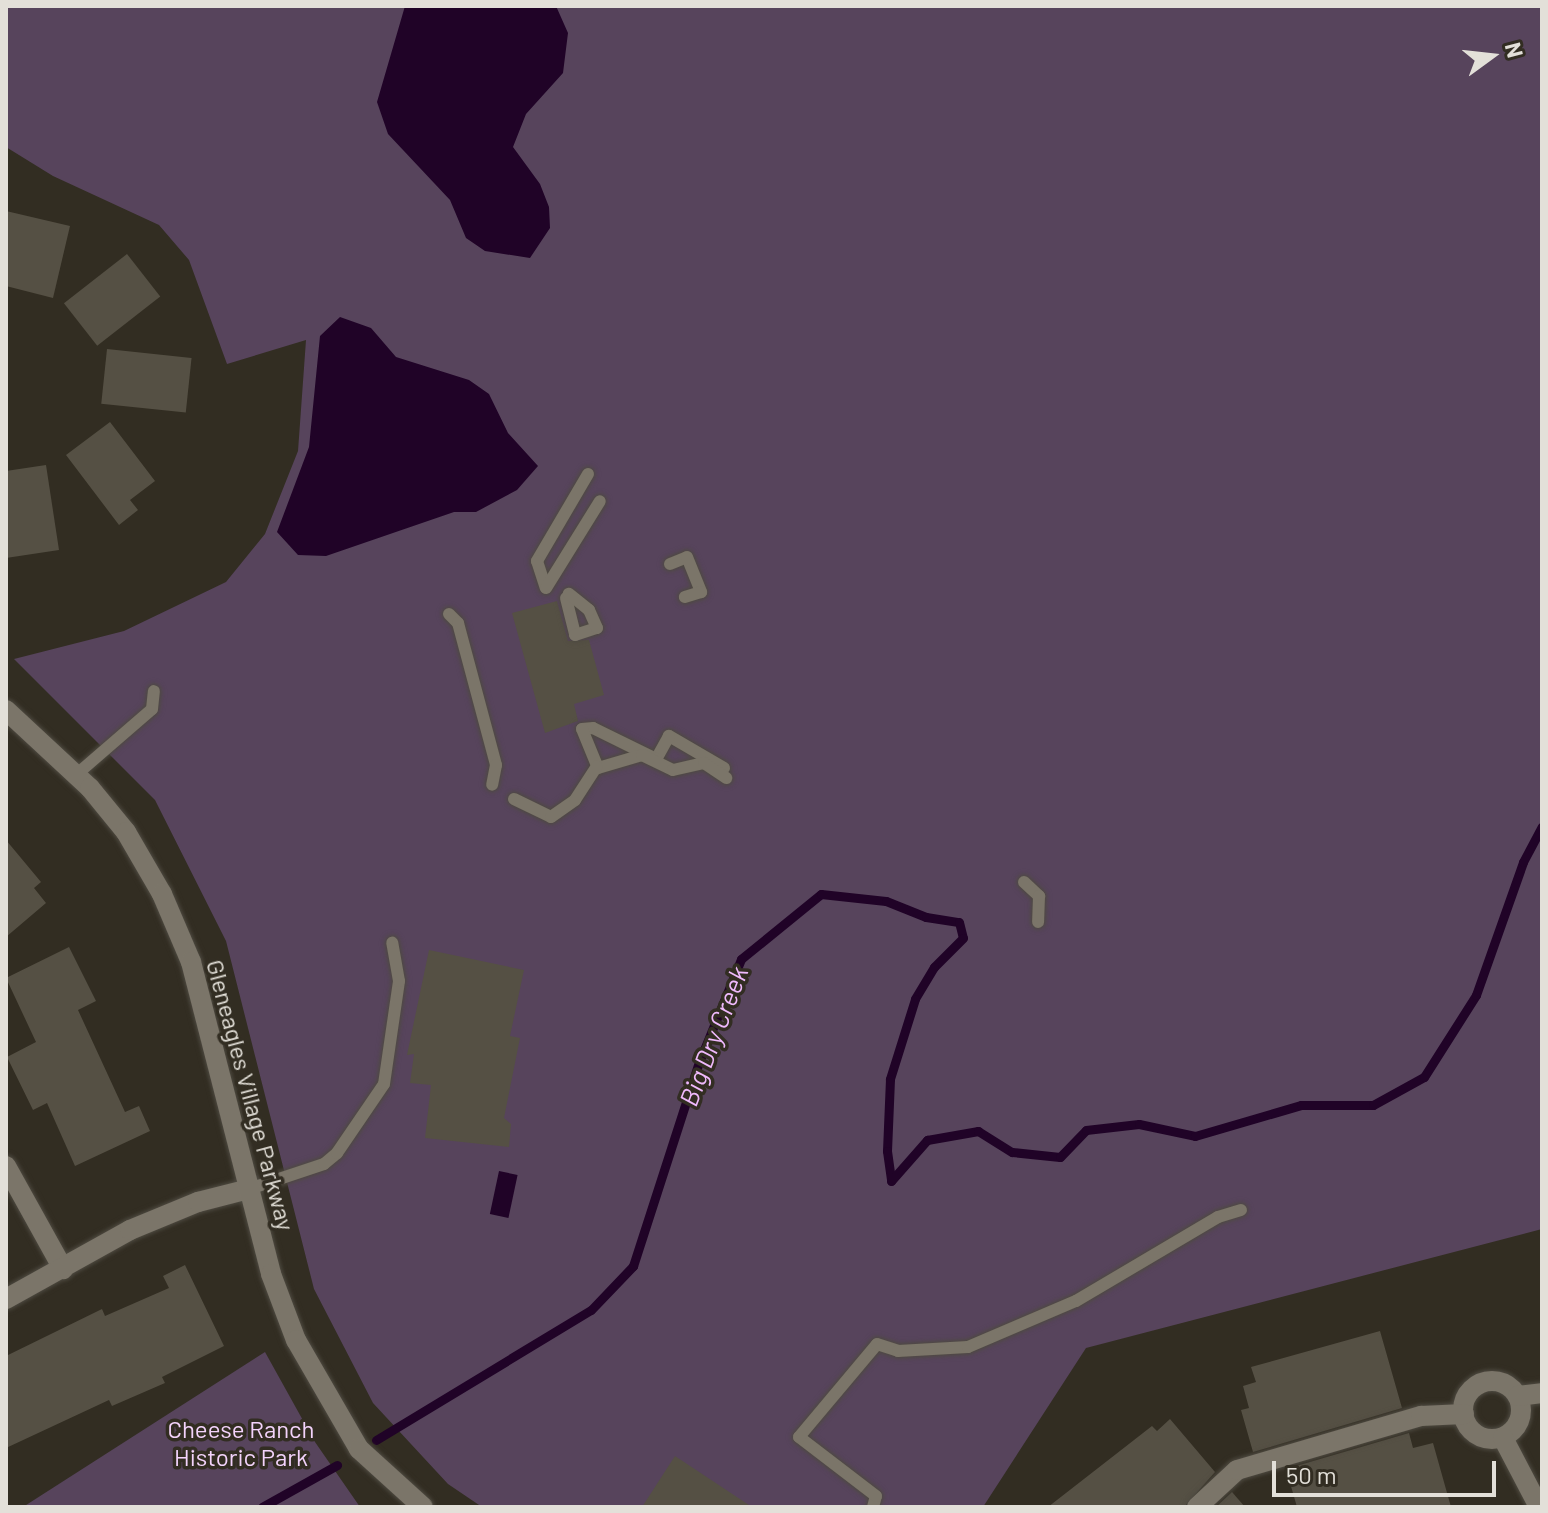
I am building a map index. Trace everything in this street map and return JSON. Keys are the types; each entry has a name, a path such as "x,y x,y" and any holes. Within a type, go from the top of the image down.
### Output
{"street":[{"name":"Gleneagles Village Parkway","path":"6,710 77,774 126,832 162,894 191,962 271,1274 324,1397 359,1449 423,1507"},
{"path":"6,1166 63,1269"},
{"path":"6,1299 130,1230 198,1202 249,1189"},
{"path":"1485,1381 1503,1383 1518,1396 1520,1420 1503,1438 1479,1436 1464,1414 1469,1392 1485,1381"},
{"path":"1518,1396 1542,1393"},
{"path":"1197,1507 1237,1470 1421,1416 1464,1414"},
{"path":"1503,1438 1539,1507"}],"lane":[{"path":"588,474 537,561 546,588 600,501"},
{"path":"670,564 687,557 701,592 685,597"},
{"path":"449,614 458,623 496,765 492,785"},
{"path":"77,774 152,709 154,691"},
{"path":"514,799 551,817 575,800 597,766 642,755 673,770 704,763 725,773 669,736 656,759 593,728 582,729 597,766"},
{"path":"1024,882 1039,896 1038,922"},
{"path":"249,1189 324,1164 337,1153 384,1084 399,981 392,943"},
{"path":"873,1507 876,1496 799,1437 877,1344 898,1351 968,1347 1076,1301 1218,1217 1241,1210"}],"green space":[{"path":"6,6 1542,6 1542,1229 1086,1348 983,1507 482,1507 448,1484 373,1403 314,1289 226,941 155,800 14,659 124,631 226,582 265,534 298,451 306,340 227,364 189,260 159,225 53,176 6,147"},
{"name":"Cheese Ranch Historic Park","path":"265,1352 315,1442 360,1507 23,1507"}],"shaded area":[{"path":"405,6 556,6 568,33 563,73 526,114 513,147 540,184 549,207 550,228 530,258 485,251 466,238 450,200 388,134 377,102"},
{"path":"340,317 371,328 396,357 469,380 489,394 508,433 538,466 517,490 476,512 454,512 326,556 298,555 277,532 309,447 320,336"},
{"path":"499,1171 518,1175 508,1218 490,1214"}],"building":[{"path":"6,211 70,226 53,298 6,286"},
{"path":"127,254 160,297 97,346 64,303"},
{"path":"107,349 192,358 186,413 101,404"},
{"path":"110,422 155,481 130,500 138,510 119,525 66,455"},
{"path":"46,465 59,550 6,558 6,471"},
{"path":"557,601 568,641 589,640 604,695 574,704 578,721 545,733 512,613"},
{"path":"6,840 41,882 34,888 46,903 6,937"},
{"path":"69,947 96,1001 78,1010 125,1112 139,1106 150,1131 75,1166 47,1103 33,1110 7,1057 36,1042 6,978"},
{"path":"429,950 524,970 510,1036 520,1038 504,1118 511,1124 509,1147 425,1138 431,1085 410,1083 414,1054 407,1055"},
{"path":"185,1265 224,1346 162,1377 165,1383 112,1406 109,1400 6,1448 6,1356 102,1309 105,1316 169,1288 163,1276"},
{"path":"1380,1331 1402,1408 1253,1452 1241,1410 1249,1408 1243,1386 1256,1382 1251,1367"},
{"path":"1170,1419 1215,1472 1184,1507 1048,1507 1152,1426 1157,1431"},
{"path":"1409,1433 1413,1448 1433,1443 1451,1507 1297,1507 1286,1469"},
{"path":"675,1456 752,1507 642,1507"},
{"path":"1232,1492 1245,1507 1216,1507"}],"waterway":[{"name":"Big Dry Creek","path":"376,1440 591,1310 633,1266 699,1062 741,959 821,894 886,901 926,917 959,922 963,938 934,967 915,999 890,1079 887,1151 891,1181 927,1140 978,1131 1012,1152 1060,1157 1086,1130 1139,1124 1195,1136 1301,1105 1373,1105 1424,1077 1476,995 1523,862 1542,827"},
{"name":"Big Dry Creek","path":"262,1507 337,1465"}]}
